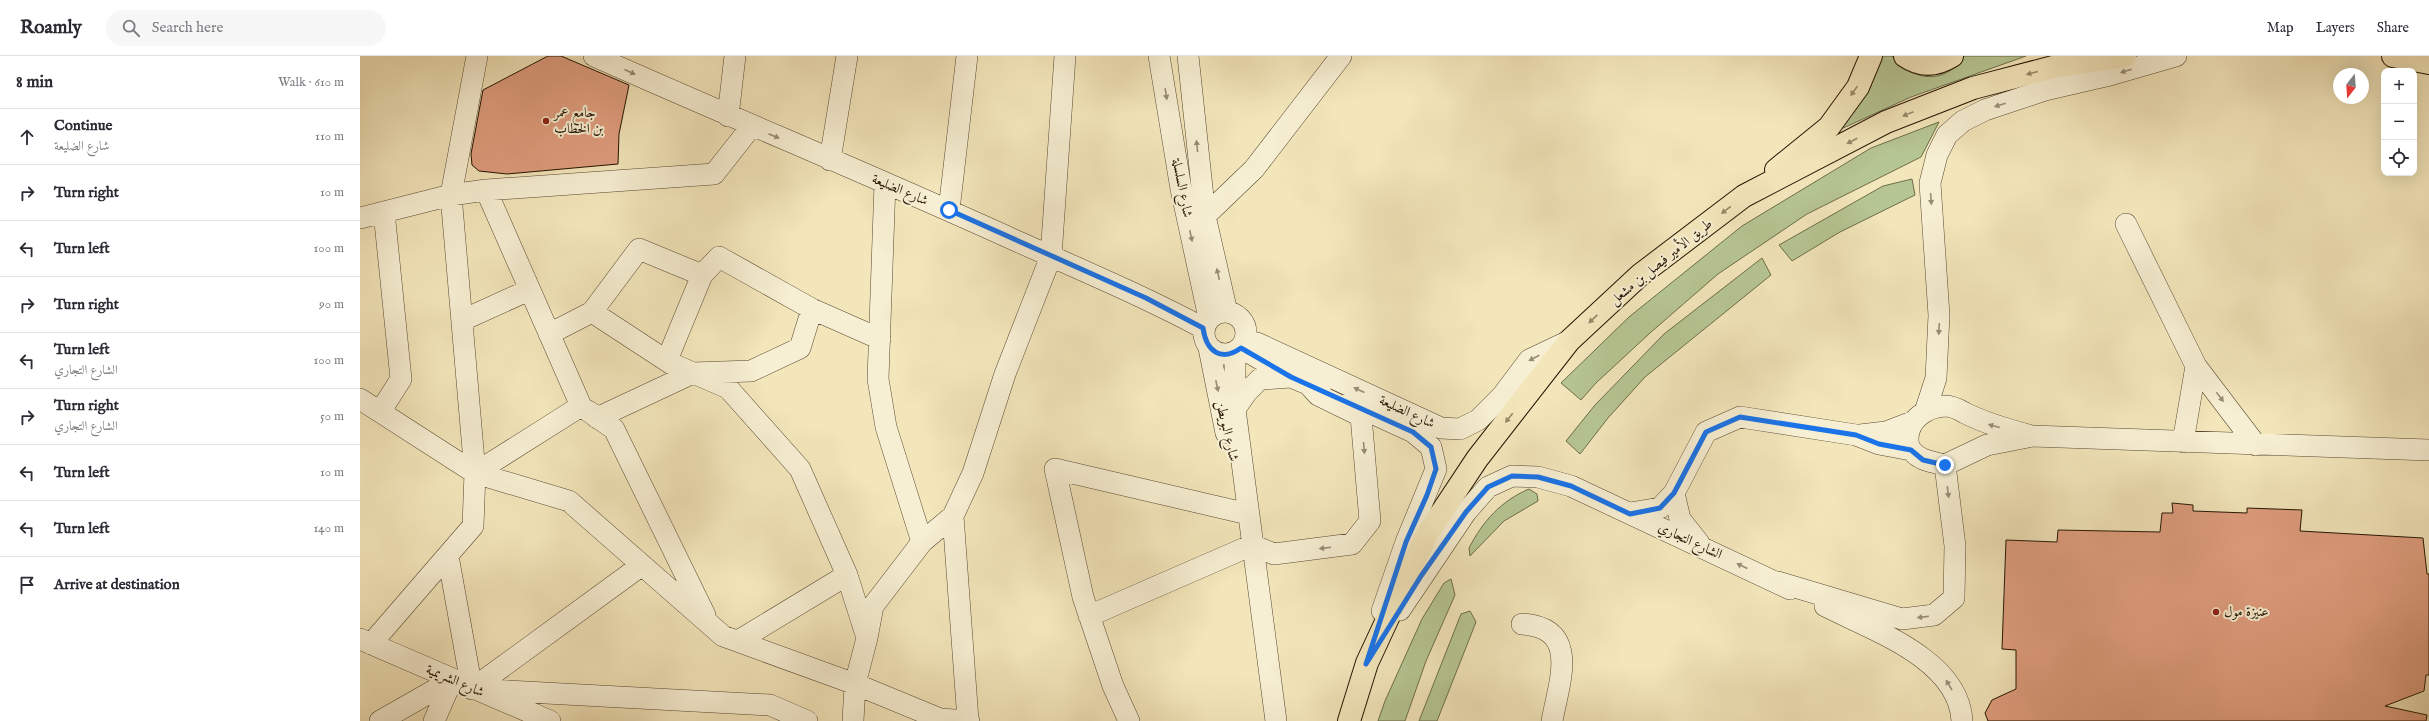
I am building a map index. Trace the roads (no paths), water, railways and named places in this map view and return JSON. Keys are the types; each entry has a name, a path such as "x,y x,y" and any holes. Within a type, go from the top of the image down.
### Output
{"highway":[{"path":"1744,196 1829,127 1858,87 1871,56"},
{"path":"1905,56 1915,63 1930,65 1952,56"},
{"name":"طريق الأمير فيصل بن مشعل","path":"1349,721 1366,664 1426,536 1477,459 1569,341 1640,275 1744,196 1886,122 1973,88 2057,66 2125,56"},
{"path":"2393,56 2429,63"}],"street":[{"path":"366,642 448,556 473,526 475,473 463,320 451,195 477,56"},
{"name":"شارع الضليعة","path":"594,56 751,127 949,210 1212,326"},
{"path":"728,116 735,56"},
{"path":"830,160 847,56"},
{"path":"949,210 967,56"},
{"path":"853,721 856,684 874,606 922,542 953,516 974,473 1006,374 1051,256 1065,56"},
{"name":"شارع السلسلة","path":"1160,56 1181,189 1212,326"},
{"name":"شارع السلسلة","path":"1188,56 1205,216 1212,326"},
{"path":"1205,216 1254,169 1341,56"},
{"path":"1911,450 1908,431 1919,417 1936,378 1939,315 1930,183 1937,155 1947,134 1963,121 1985,110 2045,90 2110,75 2176,56"},
{"path":"360,218 451,195 486,190 714,174 751,127"},
{"path":"885,183 878,378 886,427 922,542"},
{"path":"486,190 548,334 581,406 614,429 709,624"},
{"path":"380,412 401,379 384,212"},
{"path":"2126,224 2196,366 2256,444"},
{"path":"548,334 592,312 639,249 702,275"},
{"path":"667,360 702,275 719,257 812,309 880,339"},
{"path":"463,320 529,290"},
{"path":"597,418 693,373 751,370 800,348 812,309"},
{"path":"592,312 667,360 728,388 800,469 847,575 867,638"},
{"path":"1241,346 1221,354 1212,326 1237,315 1242,320 1241,346 1235,409 1276,721"},
{"name":"شارع البويطن","path":"1212,326 1231,454 1248,514"},
{"name":"شارع الضليعة","path":"1241,346 1441,428 1460,429 1478,420 1502,396 1529,360 1569,341"},
{"path":"1241,346 1300,380 1413,432 1431,447 1436,469 1427,495 1406,542 1366,664"},
{"path":"2184,442 2196,366"},
{"path":"1089,616 1252,545 1274,554 1352,544 1370,521 1361,416 1318,395 1300,380 1260,379 1235,409"},
{"path":"360,399 475,473 569,501 722,636 856,684 940,719 969,721 953,516"},
{"path":"475,473 581,406"},
{"path":"1856,435 1886,432 1946,406 1962,411 1985,424 2032,436 2429,450"},
{"path":"1630,514 1660,508 1674,493 1706,432 1740,417 1856,435 1879,444 1911,450 1923,460 1945,465 1987,445 2032,436"},
{"path":"2398,450 2429,458"},
{"path":"1778,582 1902,619 1934,615 1954,598 1955,546 1945,465"},
{"path":"1129,721 1113,686 1083,597 1055,469 1248,514"},
{"name":"الشارع التجاري","path":"1366,664 1421,576 1466,512 1488,487 1512,476 1538,477 1571,486 1778,582"},
{"path":"1674,493 1680,519 1703,547"},
{"path":"448,556 472,688"},
{"path":"472,688 642,565"},
{"path":"738,641 847,575"},
{"path":"1778,582 1921,655 1949,683 1962,721"},
{"path":"1522,624 1538,625 1547,629 1560,646 1562,657 1552,721"},
{"name":"شارع الشريمية","path":"366,642 550,721"},
{"path":"380,721 452,680"},
{"path":"434,721 452,680"},
{"path":"472,688 770,704 807,721"}],"place":[{"name":"جامع عمر بن الخطاب","path":"546,121"},
{"name":"عنيزة مول","path":"2216,612"}]}
